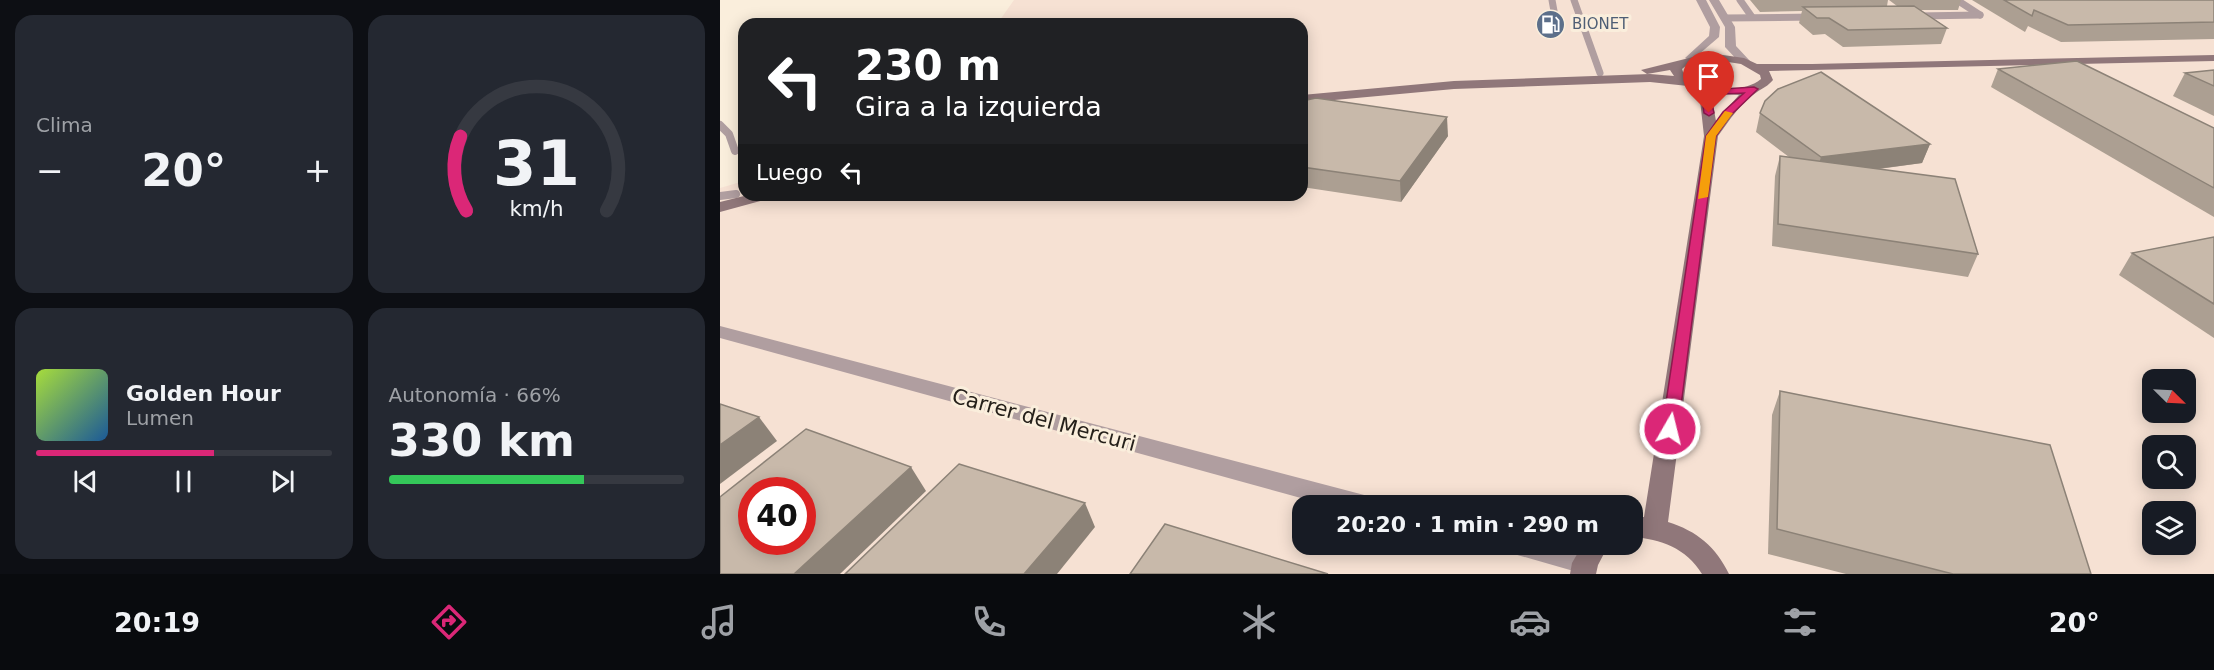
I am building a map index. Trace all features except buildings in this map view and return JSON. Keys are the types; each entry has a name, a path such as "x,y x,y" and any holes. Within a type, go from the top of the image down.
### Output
{"main road":[{"path":"1308,91 1440,79 1600,73 1678,65 1691,58 1723,57 1744,61 1758,67 1765,73 1767,80"},
{"path":"1758,67 2214,58"},
{"path":"1711,136 1727,114 1767,80 1829,74 2214,63"},
{"path":"1678,65 1677,73 1706,99 1711,136 1643,528 1675,534 1694,546 1716,574"},
{"path":"1308,98 1454,85 1650,78 1689,83 1723,91 1754,89"},
{"path":"720,207 743,201"}],"street":[{"path":"1691,58 1714,37 1715,27 1711,14 1701,0"},
{"path":"1714,0 1730,27 1731,47 1744,61"},
{"name":"Carrer del Mercuri","path":"720,332 1327,495"},
{"path":"1566,555 1588,560"}],"lane":[{"path":"1552,0 1554,11"},
{"path":"1574,0 1600,73"},
{"path":"1740,0 1752,17"},
{"path":"1912,16 1980,15 1957,0"},
{"path":"1725,18 1821,17"},
{"path":"720,125 729,134 735,151"}],"shaded area":[{"path":"1014,0 2214,0 2214,574 720,574 720,188 738,183 738,201 1308,201 1308,18 1001,18"}],"slow traffic":[{"path":"1702,197 1711,136 1728,113"}],"place":[{"name":"BIONET","path":"1551,24"}],"route":[{"path":"1670,429 1711,136 1727,114 1754,89 1737,92 1693,85 1706,99 1709,113"}]}
